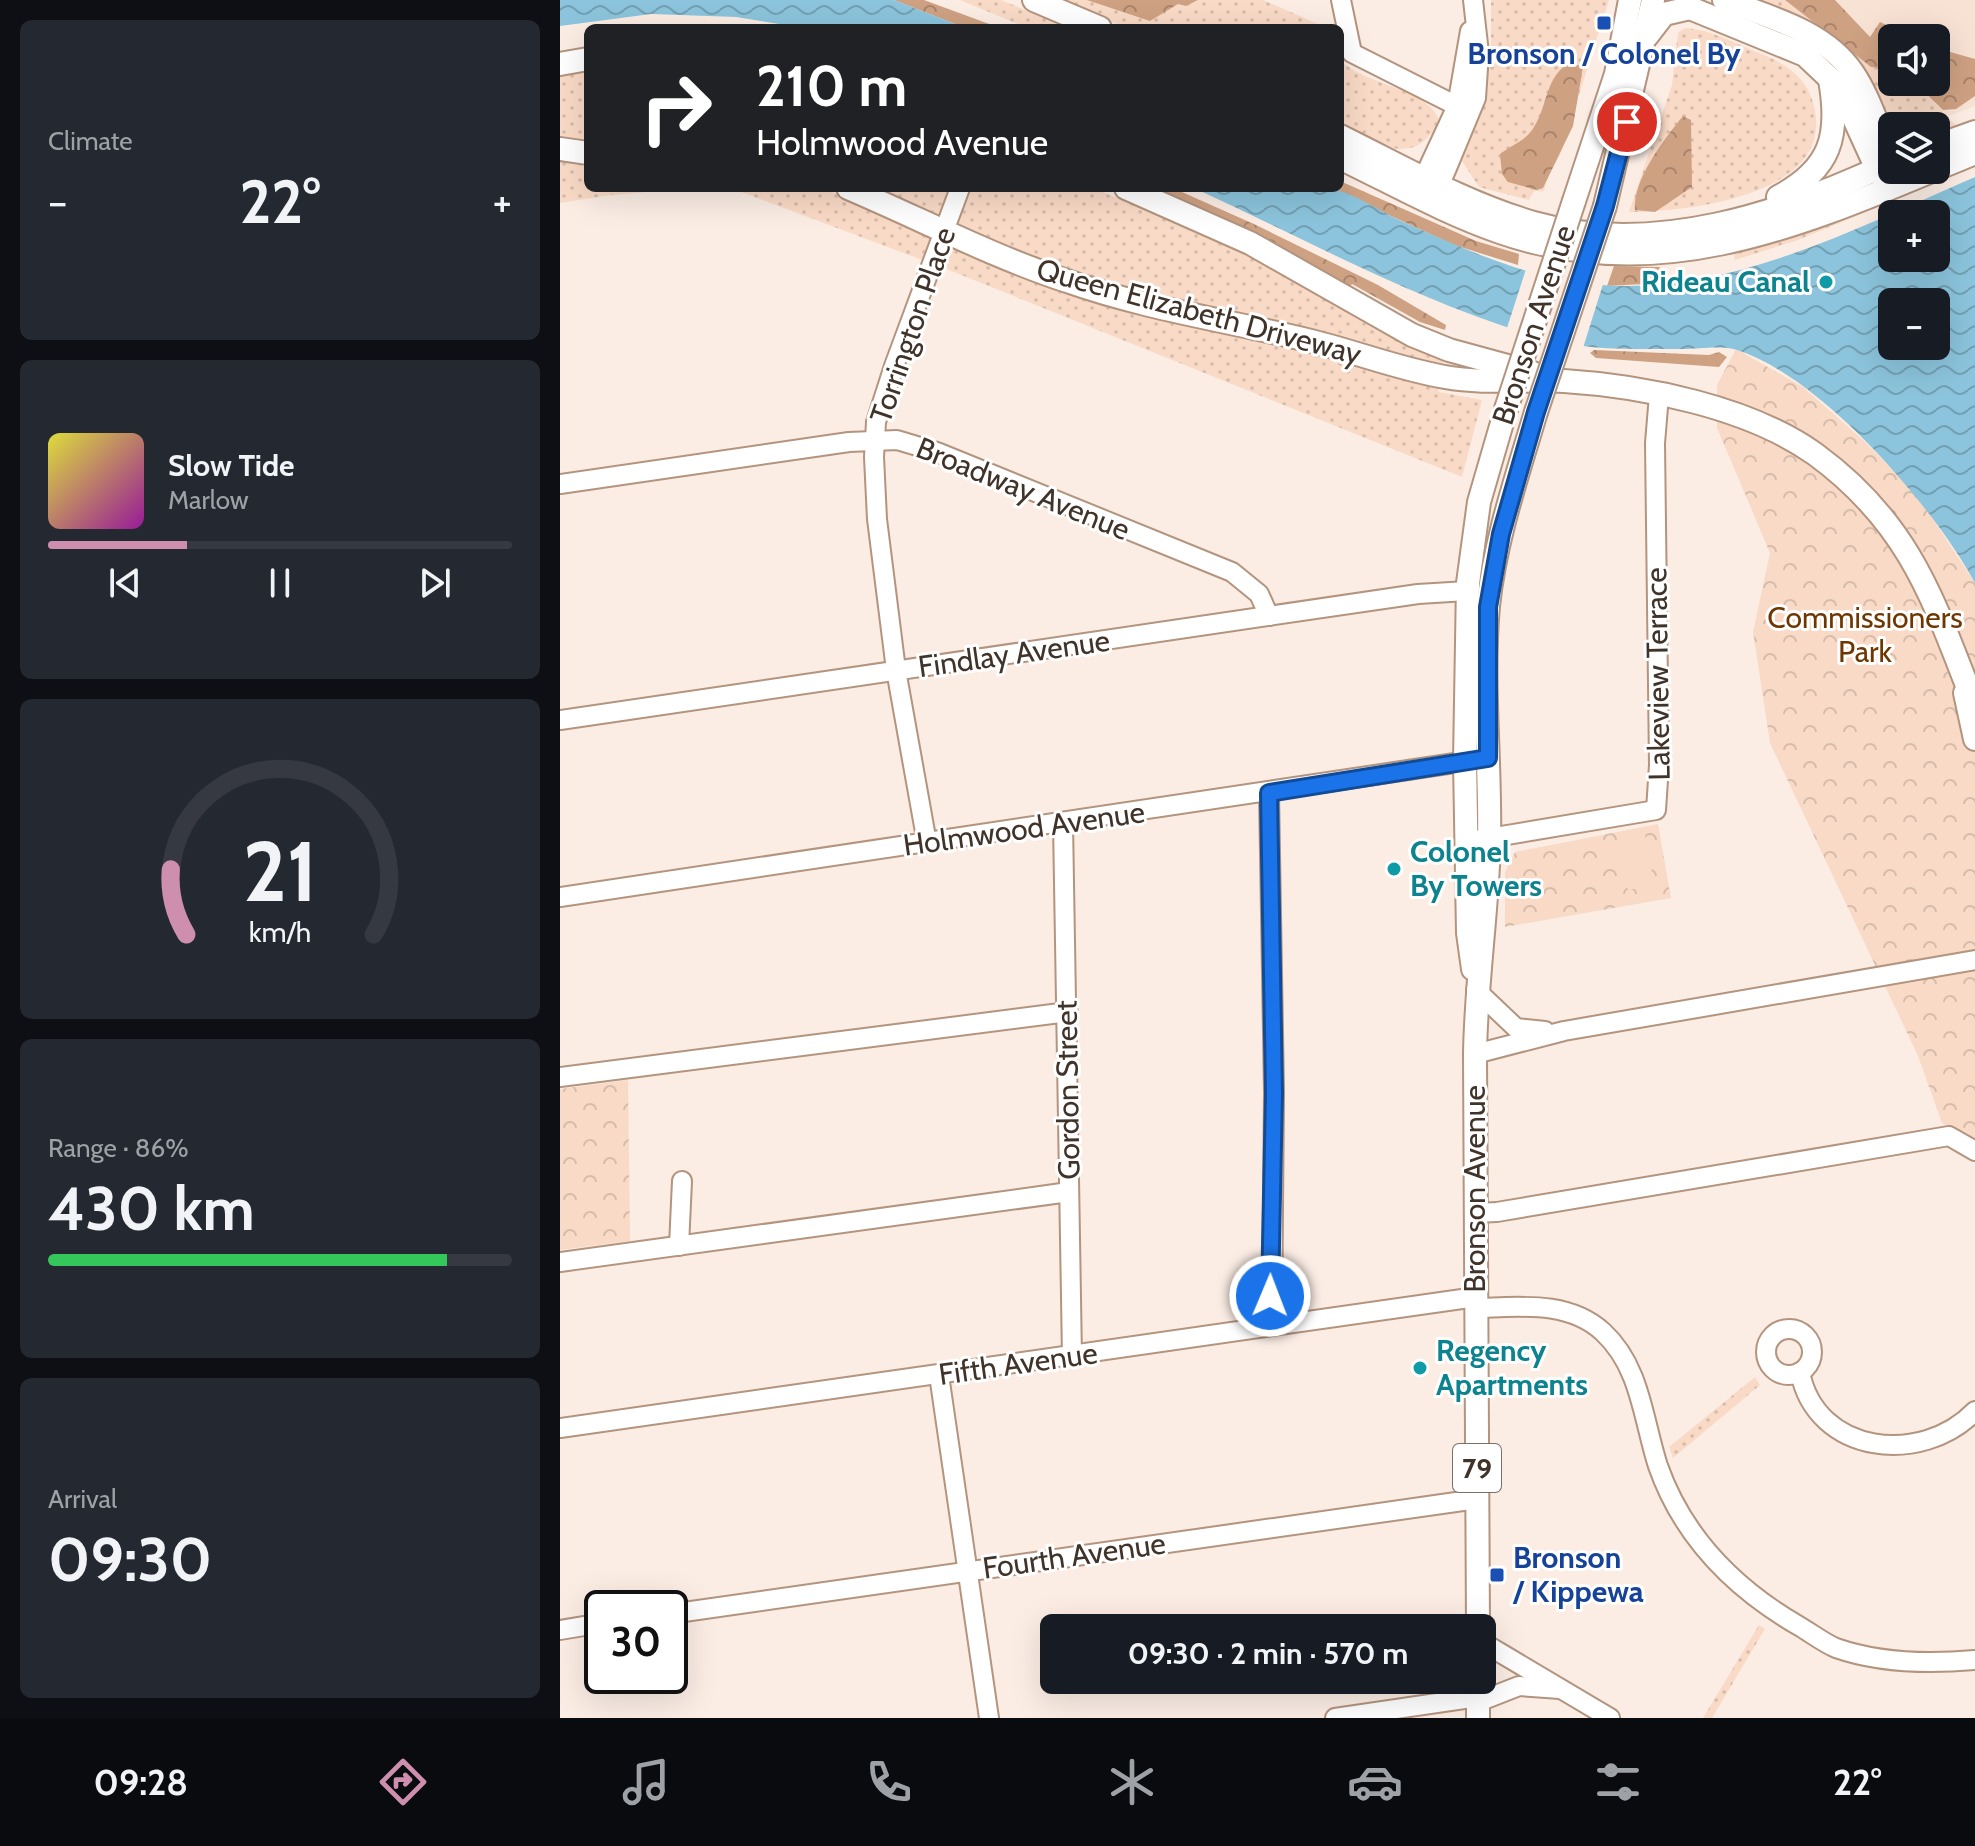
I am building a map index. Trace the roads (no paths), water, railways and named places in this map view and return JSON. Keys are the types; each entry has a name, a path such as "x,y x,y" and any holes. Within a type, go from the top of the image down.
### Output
{"main road":[{"path":"1034,0 1090,24"},
{"name":"Bronson Avenue","path":"1478,1614 1475,1054 1476,990 1485,935 1479,840 1465,761 1467,591 1479,502 1506,409 1616,74 1630,0"},
{"name":"Bronson Avenue","path":"1479,840 1488,758 1488,607 1504,518 1605,206 1653,0"},
{"path":"1724,0 1797,29 1832,49 1859,82 1878,138"},
{"path":"1647,36 1664,14 1679,9 1699,10 1797,50 1829,75 1878,152"},
{"path":"560,64 584,60"},
{"path":"1727,221 1797,187 1819,166 1830,145 1834,122 1829,75"},
{"path":"1950,141 1975,132"},
{"path":"1344,138 1519,238 1561,248 1639,253 1708,247 1757,237 1878,176"},
{"path":"560,149 584,152"},
{"path":"1950,164 1975,153"},
{"path":"1344,159 1524,220 1581,232 1646,234 1773,211 1878,174"},
{"name":"Queen Elizabeth Driveway","path":"857,192 1041,272 1099,291 1315,342 1408,368 1479,381 1565,381"},
{"name":"Queen Elizabeth Driveway","path":"1135,192 1239,237 1421,339 1565,381 1659,395 1742,416 1813,453 1872,503 1906,546 1934,597 1975,706"},
{"name":"Queen Elizabeth Driveway","path":"1960,669 1975,739"}],"street":[{"path":"1341,0 1352,53 1457,106"},
{"path":"1429,187 1457,106 1473,6"},
{"path":"1429,187 1476,98 1479,53 1473,6"},
{"name":"Torrington Place","path":"927,843 896,670 877,519 876,422 959,192"},
{"name":"Lakeview Terrace","path":"1479,840 1656,810 1659,765 1655,443 1659,395"},
{"name":"Broadway Avenue","path":"560,484 876,438 897,440 937,452 1232,572 1259,594 1269,616"},
{"name":"Findlay Avenue","path":"560,720 1418,594 1467,591"},
{"name":"Holmwood Avenue","path":"560,897 1488,758"},
{"path":"1269,793 1274,1093 1272,1326"},
{"name":"Gordon Street","path":"1063,823 1072,1357"},
{"path":"1475,1054 1564,1031 1975,960"},
{"path":"1476,990 1516,1028 1564,1031"},
{"path":"560,1077 1068,1012"},
{"path":"1475,1213 1497,1212 1949,1136 1969,1148"},
{"path":"679,1246 682,1181"},
{"path":"560,1262 1069,1192"},
{"name":"Fifth Avenue","path":"560,1428 1272,1326 1476,1302 1546,1307 1587,1321 1603,1332 1622,1356 1639,1390 1658,1464 1673,1501 1708,1555 1757,1602 1836,1648 1919,1662 1975,1660"},
{"path":"1800,1372 1804,1395 1816,1410 1838,1428 1872,1443 1898,1447 1933,1440 1959,1428 1975,1411"},
{"path":"939,1375 989,1718"},
{"name":"Fourth Avenue","path":"688,1611 1477,1499"},
{"path":"560,1630 584,1626"},
{"path":"1496,1650 1610,1718"},
{"path":"1335,1718 1478,1699 1519,1686 1549,1686 1570,1692"}],"water":[{"path":"560,0 894,0 955,24 779,24 736,17 651,14 560,26"},
{"path":"1975,177 1975,583 1932,518 1872,448 1804,387 1770,365 1737,350 1724,348 1610,348 1573,345 1538,337 1407,288 1202,192 1341,192 1501,263 1564,280 1617,286 1671,283 1723,274 1775,260 1878,220 1878,272 1950,272 1950,200 1923,200"}],"place":[{"name":"Bronson / Colonel By","path":"1604,23"},
{"name":"Rideau Canal","path":"1826,282"},
{"name":"Colonel By Towers","path":"1394,869"},
{"name":"Regency Apartments","path":"1420,1368"},
{"name":"Bronson / Kippewa","path":"1497,1575"}],"park label":[{"name":"Commissioners Park","path":"1865,635"}]}
